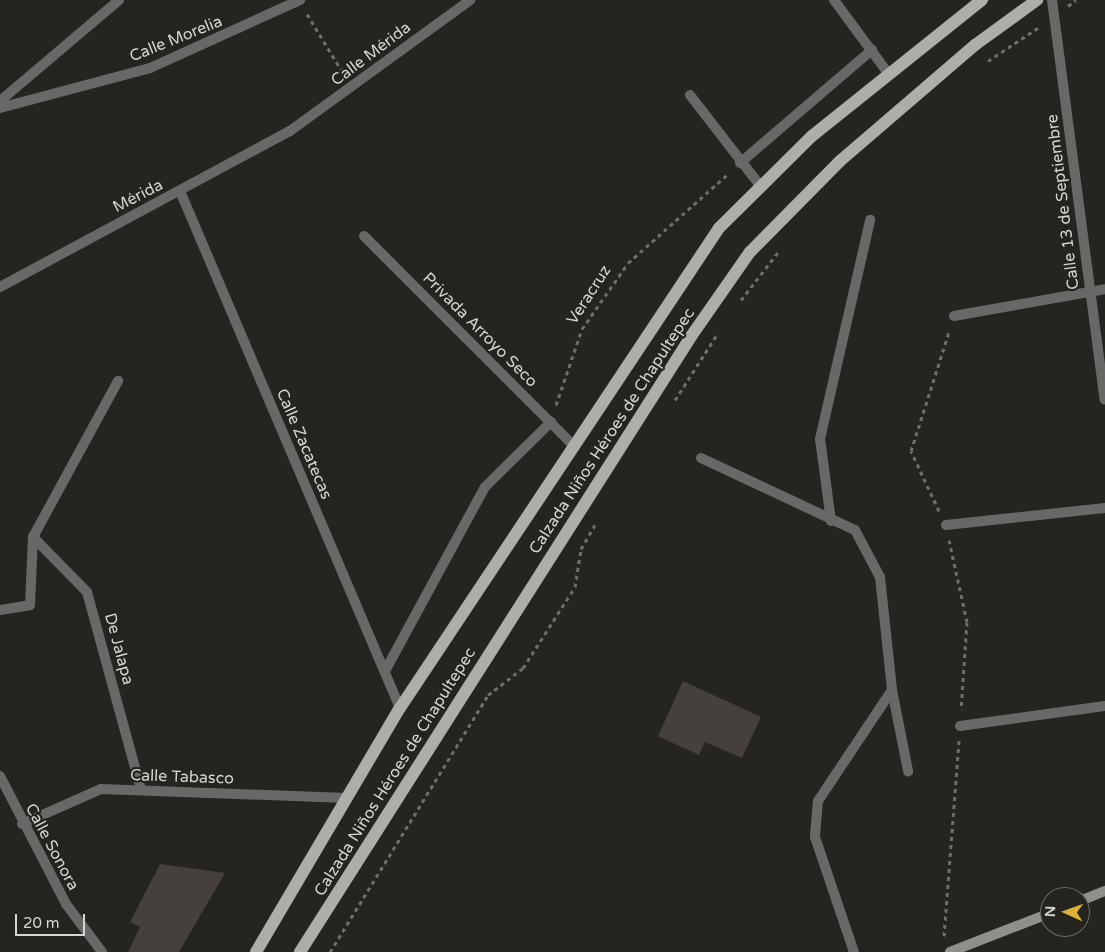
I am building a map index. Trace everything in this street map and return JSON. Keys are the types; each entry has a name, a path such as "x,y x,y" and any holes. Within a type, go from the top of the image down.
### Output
{"main road":[{"name":"Calzada Niños Héroes de Chapultepec","path":"256,952 400,708 719,228 812,136 888,73 982,0"},
{"name":"Calzada Niños Héroes de Chapultepec","path":"300,952 692,335 750,252 840,161 975,45 1037,0"},
{"path":"1090,897 1105,891"},
{"path":"950,952 1040,917"}],"street":[{"path":"0,101 119,0"},
{"name":"Calle Morelia","path":"0,108 150,68 299,0"},
{"name":"Calle Mérida","path":"290,131 352,88 470,0"},
{"path":"834,0 888,73"},
{"name":"Calle 13 de Septiembre","path":"1052,0 1056,16 1089,292 1105,400"},
{"path":"740,163 872,50"},
{"path":"690,95 740,163 761,187"},
{"name":"Mérida","path":"0,287 290,131"},
{"name":"Calle Zacatecas","path":"180,191 400,708"},
{"path":"832,522 820,439 870,220"},
{"name":"Privada Arroyo Seco","path":"364,236 574,446"},
{"path":"954,316 1105,289"},
{"path":"0,610 30,605 33,537 118,381"},
{"path":"384,671 485,487 551,422"},
{"path":"701,458 832,522 855,530 880,577 892,690 908,771"},
{"path":"946,526 1105,508"},
{"name":"De Jalapa","path":"33,537 88,592 141,790"},
{"path":"854,952 815,837 818,801 892,690"},
{"path":"960,726 1105,706"},
{"name":"Calle Sonora","path":"0,776 22,824 66,904 102,952"},
{"name":"Calle Tabasco","path":"22,824 102,789 347,798"}],"path":[{"path":"299,0 352,88"},
{"path":"985,62 1056,16 1076,0"},
{"name":"Veracruz","path":"551,422 582,329 628,263 740,163"},
{"path":"735,307 782,247"},
{"path":"944,942 967,622 946,526 911,451 954,316"},
{"path":"672,403 719,331"},
{"path":"330,952 488,695 523,668 575,587 581,549 600,517"}],"building":[{"path":"683,681 761,717 742,758 705,742 699,755 658,736"},
{"path":"160,864 225,873 179,952 128,952 140,927 130,922"}]}
